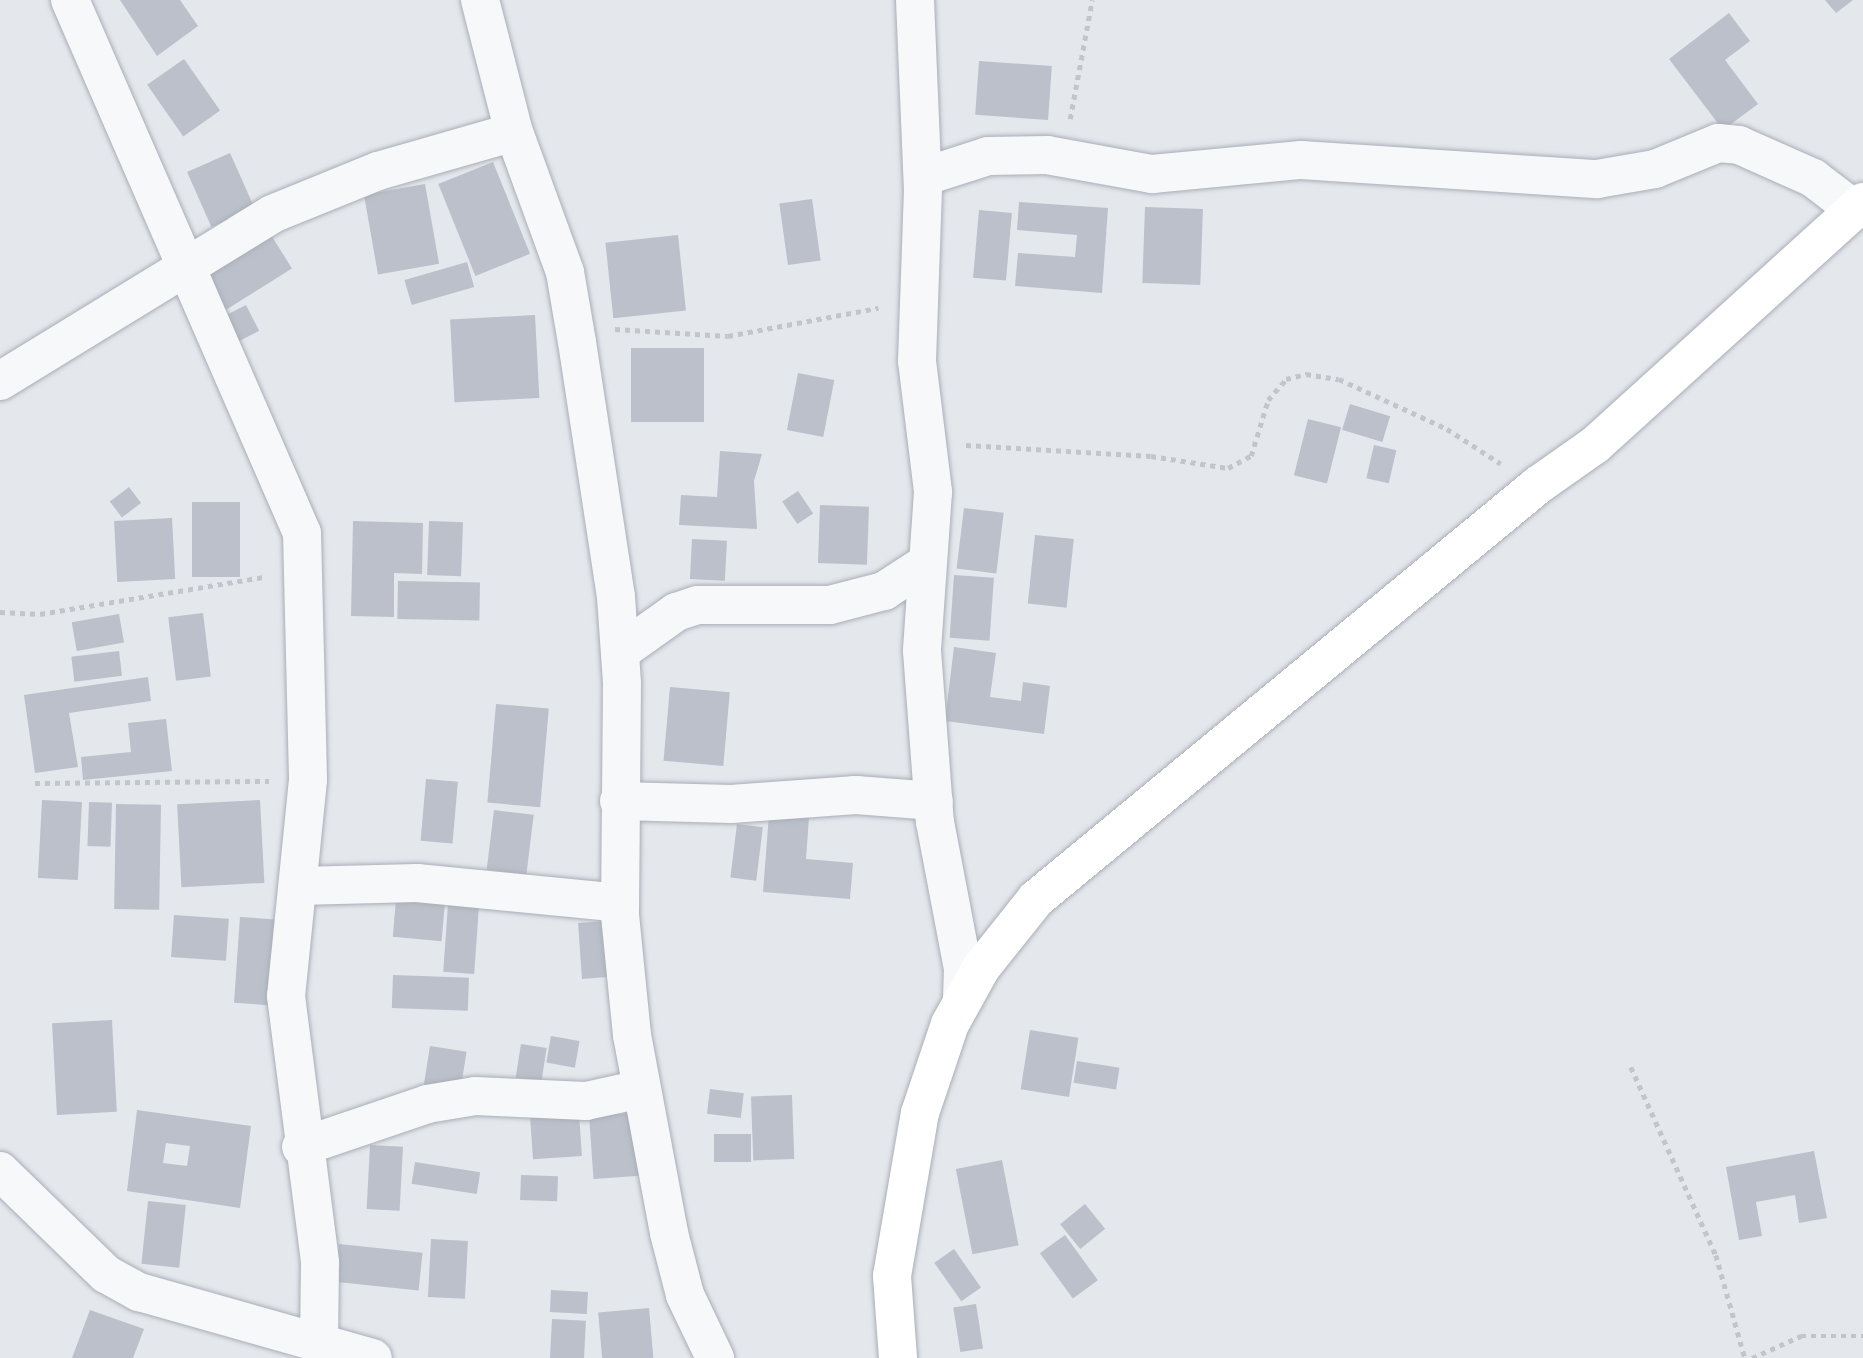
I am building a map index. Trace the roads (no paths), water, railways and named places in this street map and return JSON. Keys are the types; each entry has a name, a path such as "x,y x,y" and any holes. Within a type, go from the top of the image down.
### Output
{"main road":[{"path":"898,1358 892,1276 901,1198 920,1113 962,1002 1036,899 1538,485 1595,446 1859,206"}],"street":[{"path":"70,0 183,263 280,474 302,533 307,572 308,780 286,996 301,1147 320,1264 319,1344"},
{"path":"915,0 923,177 917,361 930,444 922,651 934,801 963,969 962,1002"},
{"path":"488,6 514,132 557,247 577,342 620,652 620,903 641,1088 685,1295 715,1358"},
{"path":"0,381 98,325 183,263 272,214 378,171 514,132"},
{"path":"923,177 988,156 1061,156 1152,174 1301,160 1597,180 1655,169 1706,146 1739,145 1813,178 1859,206"},
{"path":"620,652 676,612 698,605 830,606 884,591 927,563"},
{"path":"619,801 731,804 818,796 934,801"},
{"path":"298,886 417,883 620,903"},
{"path":"301,1147 427,1104 475,1096 586,1101 641,1088"},
{"path":"0,1171 106,1274 139,1292 373,1358"}]}
